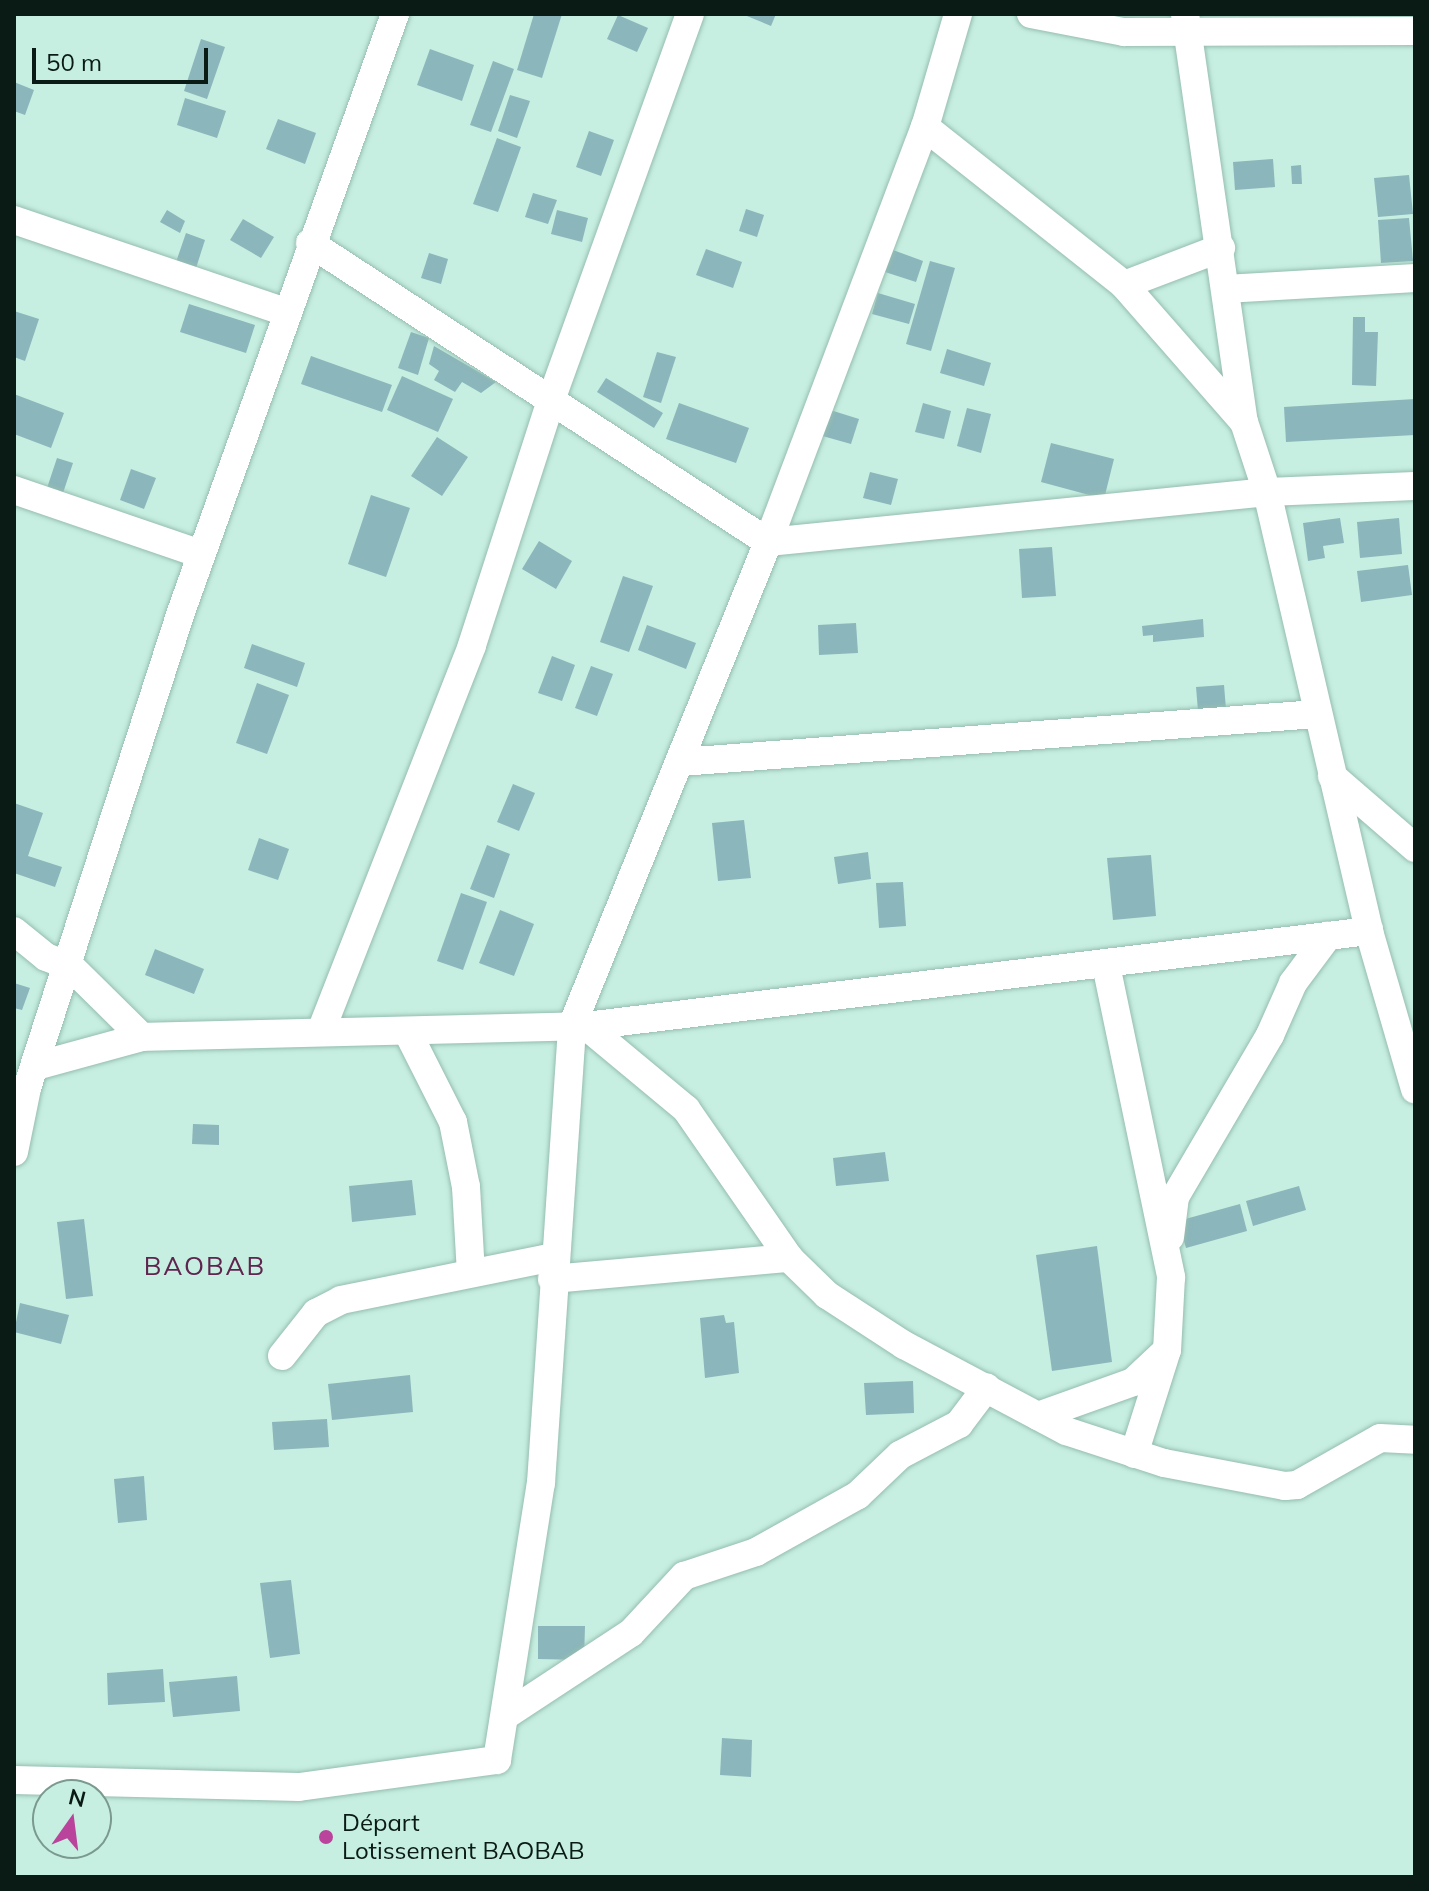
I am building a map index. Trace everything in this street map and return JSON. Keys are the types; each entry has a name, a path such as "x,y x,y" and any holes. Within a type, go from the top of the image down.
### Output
{"street":[{"path":"14,1152 26,1080 70,966 201,554 310,243 395,14"},
{"path":"321,1031 472,645 551,400 690,14"},
{"path":"14,1780 333,1783 497,1760 541,1483 553,1268 579,1026 768,542 925,127 958,14"},
{"path":"1031,14 1058,23 1124,32 1187,22 1415,31"},
{"path":"1187,22 1244,422 1267,492 1316,714 1369,931 1415,1089"},
{"path":"925,127 1124,285 1244,422"},
{"path":"14,220 288,313"},
{"path":"310,243 768,542 1267,492 1415,486"},
{"path":"1124,285 1221,248"},
{"path":"1226,289 1415,278"},
{"path":"14,490 201,554"},
{"path":"681,762 1316,714"},
{"path":"1332,776 1415,848"},
{"path":"14,931 46,957 70,966 142,1037"},
{"path":"26,1080 142,1037 579,1026 1369,931"},
{"path":"1134,1454 1167,1350 1168,1260 1175,1197 1270,1035 1293,983 1328,936"},
{"path":"1106,965 1168,1260"},
{"path":"579,1026 686,1109 789,1258 840,1304 904,1345 1038,1416 1134,1454 1285,1486 1297,1485 1380,1438 1415,1440"},
{"path":"407,1031 453,1122 466,1187 471,1273"},
{"path":"282,1356 316,1313 341,1300 471,1273 789,1258"},
{"path":"1038,1416 1133,1382 1167,1350"},
{"path":"506,1715 631,1633 684,1576 756,1552 858,1495 900,1455 959,1424 987,1387"}],"building":[{"path":"534,14 562,14 542,78 517,70"},
{"path":"742,14 776,14 771,26"},
{"path":"618,15 648,28 637,52 607,39"},
{"path":"201,39 225,47 207,99 184,91"},
{"path":"430,49 474,65 462,101 417,85"},
{"path":"493,61 514,69 491,132 470,125"},
{"path":"14,82 34,90 25,115 14,111"},
{"path":"510,95 530,101 517,138 498,131"},
{"path":"185,98 226,111 217,138 177,125"},
{"path":"278,119 316,133 305,164 266,149"},
{"path":"589,131 614,140 601,176 576,167"},
{"path":"497,138 521,147 498,212 473,204"},
{"path":"1273,159 1275,187 1235,190 1233,162"},
{"path":"1301,165 1302,184 1292,184 1291,166"},
{"path":"1409,175 1413,214 1378,217 1374,178"},
{"path":"533,193 557,200 548,224 525,217"},
{"path":"746,209 764,215 757,237 739,231"},
{"path":"167,210 185,221 180,233 160,222"},
{"path":"557,210 588,218 582,242 551,234"},
{"path":"1409,218 1413,261 1381,263 1378,220"},
{"path":"243,219 274,237 261,258 230,240"},
{"path":"186,233 205,240 196,268 176,262"},
{"path":"706,249 742,262 733,288 696,275"},
{"path":"893,250 923,261 916,282 885,272"},
{"path":"429,253 448,259 441,284 421,278"},
{"path":"930,261 955,268 931,351 906,344"},
{"path":"878,293 915,304 909,324 872,314"},
{"path":"189,304 255,325 246,353 180,332"},
{"path":"14,311 39,319 25,361 14,357"},
{"path":"1353,317 1365,317 1365,332 1378,332 1376,386 1352,385"},
{"path":"411,332 429,338 418,375 398,368"},
{"path":"434,346 496,382 481,393 462,382 455,392 434,380 439,371 429,364"},
{"path":"947,349 991,363 984,386 940,373"},
{"path":"657,352 676,357 661,403 643,397"},
{"path":"311,356 392,385 382,412 301,384"},
{"path":"402,376 453,399 438,432 387,410"},
{"path":"606,378 663,413 654,428 597,392"},
{"path":"14,394 64,413 51,448 14,434"},
{"path":"1415,399 1415,435 1286,442 1284,407"},
{"path":"679,403 749,428 736,463 666,439"},
{"path":"923,403 951,411 944,439 915,432"},
{"path":"967,408 991,414 981,453 957,446"},
{"path":"827,409 859,419 851,444 819,435"},
{"path":"437,437 468,457 442,496 411,476"},
{"path":"1051,443 1114,459 1104,499 1041,482"},
{"path":"57,458 73,463 63,493 47,488"},
{"path":"131,469 156,478 144,509 120,500"},
{"path":"870,472 898,479 891,505 863,498"},
{"path":"371,495 410,508 386,577 348,564"},
{"path":"1340,518 1344,543 1323,546 1325,558 1308,561 1303,523"},
{"path":"1399,518 1402,554 1360,558 1357,522"},
{"path":"539,541 572,561 556,589 522,569"},
{"path":"1052,547 1056,596 1022,598 1019,549"},
{"path":"1408,565 1412,595 1361,602 1357,571"},
{"path":"623,576 653,586 629,652 600,642"},
{"path":"1203,619 1204,637 1153,642 1153,635 1143,636 1142,626"},
{"path":"856,623 858,653 819,655 818,625"},
{"path":"647,625 696,643 686,669 638,650"},
{"path":"252,644 305,663 297,687 244,668"},
{"path":"552,656 575,665 562,701 538,693"},
{"path":"591,666 613,674 597,716 575,708"},
{"path":"257,683 289,695 267,754 236,743"},
{"path":"1224,685 1226,709 1198,711 1196,687"},
{"path":"513,784 535,793 519,831 497,822"},
{"path":"14,803 43,813 28,856 62,867 55,887 14,873"},
{"path":"744,820 751,878 718,881 712,823"},
{"path":"259,838 289,849 278,880 248,870"},
{"path":"487,845 510,854 494,898 470,889"},
{"path":"868,852 871,879 838,884 834,857"},
{"path":"1151,855 1156,916 1113,920 1107,858"},
{"path":"903,882 906,926 879,928 876,883"},
{"path":"461,893 487,902 463,970 437,961"},
{"path":"500,910 534,924 514,976 479,963"},
{"path":"155,949 204,969 194,994 145,975"},
{"path":"14,983 30,988 22,1010 14,1008"},
{"path":"193,1124 219,1125 219,1145 192,1144"},
{"path":"885,1152 889,1181 836,1186 833,1158"},
{"path":"412,1180 416,1215 352,1222 349,1186"},
{"path":"1299,1186 1306,1210 1253,1226 1246,1201"},
{"path":"1240,1204 1247,1231 1186,1248 1178,1221"},
{"path":"84,1219 93,1296 66,1299 57,1222"},
{"path":"1097,1246 1112,1362 1052,1371 1036,1255"},
{"path":"20,1303 69,1315 61,1344 14,1332"},
{"path":"724,1315 726,1323 734,1322 739,1373 705,1378 700,1318"},
{"path":"410,1375 413,1412 332,1420 328,1384"},
{"path":"913,1381 914,1413 866,1415 864,1383"},
{"path":"327,1419 329,1447 274,1450 272,1422"},
{"path":"144,1476 147,1520 118,1523 114,1479"},
{"path":"291,1580 300,1654 270,1658 260,1583"},
{"path":"538,1626 585,1626 584,1660 538,1659"},
{"path":"163,1669 165,1702 108,1705 107,1673"},
{"path":"237,1676 240,1711 173,1717 169,1682"},
{"path":"722,1738 752,1740 751,1777 720,1775"}],"place":[{"name":"Départ Lotissement BAOBAB","path":"326,1837"}],"district":[{"name":"BAOBAB","path":"205,1266"}]}
